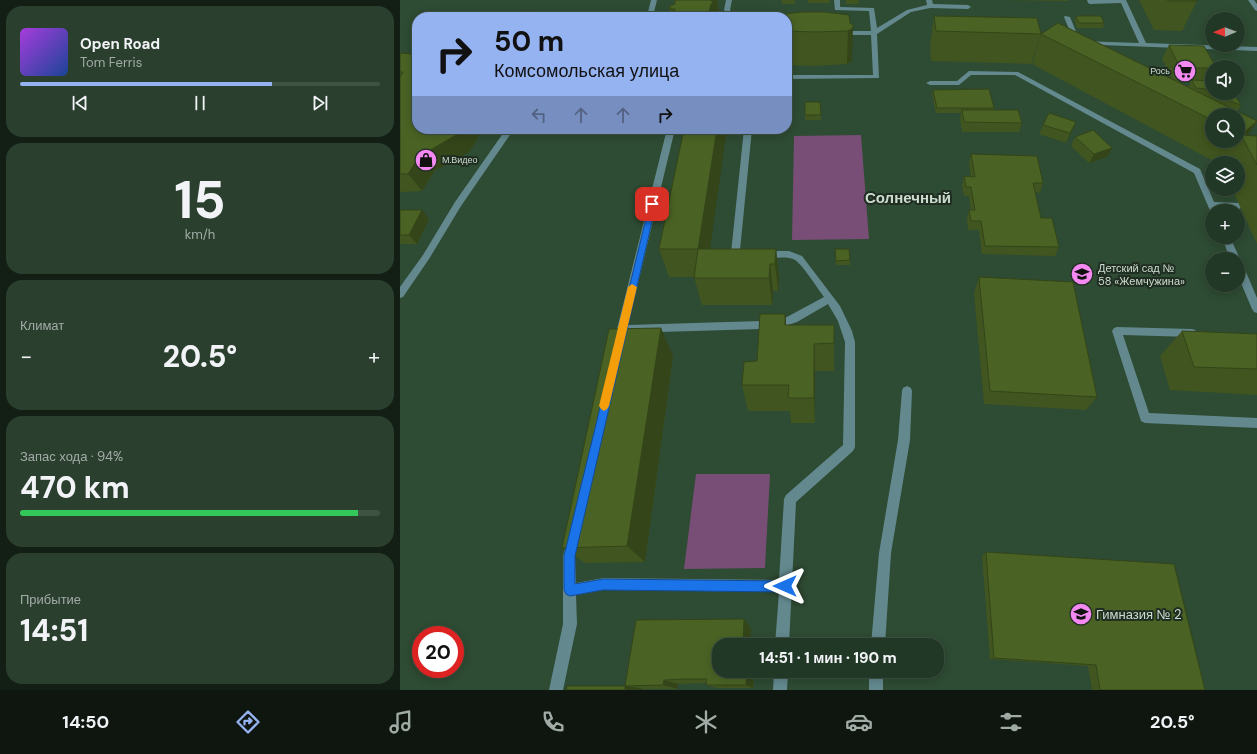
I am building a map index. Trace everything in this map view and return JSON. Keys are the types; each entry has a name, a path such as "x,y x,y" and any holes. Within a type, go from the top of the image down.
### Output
{"street":[{"path":"650,12 654,0"},
{"path":"729,0 727,10 729,12"},
{"path":"792,77 877,77 872,9 837,9 838,0"},
{"path":"1090,0 1090,2 1123,1 1144,46"},
{"path":"1251,0 1257,9"},
{"path":"835,33 874,33 909,11 930,3 968,7"},
{"path":"1067,16 1077,43 1257,49"},
{"path":"930,83 960,84 969,73 1016,73 1197,171 1211,204"},
{"path":"400,294 426,257 458,204 507,134"},
{"path":"617,352 670,134"},
{"path":"747,134 735,253 789,254 799,258 841,315 848,331 849,447 790,500 782,638"},
{"path":"1245,281 1257,309"},
{"path":"622,329 761,325 785,322 794,319 829,299"},
{"path":"1202,334 1117,330 1145,418 1257,423"},
{"path":"879,638 885,553 904,440 907,390"},
{"path":"556,690 570,624 569,556 576,526"},
{"path":"570,590 603,584 785,586"},
{"path":"780,678 780,690"},
{"path":"876,678 876,690"}],"shaded area":[{"path":"861,135 869,239 792,240 794,136"},
{"path":"696,474 770,474 765,568 684,569"}],"building":[{"path":"675,0 710,0 713,2 709,12 674,12 675,9 672,9 669,6 675,4"},
{"path":"1167,0 1196,0 1197,1 1168,1"},
{"path":"824,12 849,15 850,23 853,25 853,28 848,31 792,31 792,13"},
{"path":"934,16 1037,18 1041,34 936,31"},
{"path":"1076,16 1101,16 1104,23 1079,23"},
{"path":"1058,23 1205,95 1205,100 1214,100 1231,108 1205,108 1205,116 1041,34"},
{"path":"1169,45 1204,46 1205,52 1207,52 1212,60 1205,60 1205,68 1180,68"},
{"path":"400,53 411,54 412,134 458,134 432,149 422,152 408,174 400,174 400,77 403,72 400,72"},
{"path":"1192,80 1205,81 1205,89 1196,88"},
{"path":"989,89 994,108 937,108 933,90"},
{"path":"1228,100 1238,100 1241,105"},
{"path":"805,102 820,102 821,115 805,115"},
{"path":"962,110 1018,110 1022,123 964,122"},
{"path":"1049,113 1076,122 1070,133 1043,125"},
{"path":"1245,115 1257,121 1245,132"},
{"path":"1093,130 1112,148 1094,154 1075,137"},
{"path":"683,134 716,134 698,249 659,249"},
{"path":"1245,135 1257,136 1257,165 1245,142"},
{"path":"971,154 1037,156 1043,183 1033,183 1041,218 1052,218 1059,247 985,246 981,221 971,221 969,210 975,210 971,187 966,187 964,176 975,177"},
{"path":"400,210 422,210 409,235 400,235"},
{"path":"698,249 776,249 775,264 770,264 769,278 694,278"},
{"path":"835,249 849,249 850,260 836,261"},
{"path":"979,277 1073,282 1097,397 990,391"},
{"path":"760,314 785,314 785,325 834,325 834,343 814,344 814,398 788,398 789,385 742,385 744,362 757,361"},
{"path":"661,328 627,546 562,548 609,329"},
{"path":"1182,331 1257,334 1257,369 1194,367"},
{"name":"Гимназия № 2","path":"986,552 1174,564 1205,690 1100,690 1096,665 994,658"},
{"path":"744,619 743,638 712,638 712,678 746,678 746,685 706,685 707,679 685,679 664,680 663,685 625,686 636,620"},
{"path":"567,686 625,686 625,690 566,690"}],"slow traffic":[{"path":"604,406 632,287"}],"place":[{"name":"Рось","path":"1185,71"},
{"name":"М.Видео","path":"426,160"},
{"name":"Детский сад № 58 «Жемчужина»","path":"1082,274"},
{"name":"Гимназия № 2","path":"1081,614"}],"district":[{"name":"Солнечный","path":"908,198"}],"route":[{"path":"652,204 569,556 570,590 603,584 785,586"}]}
